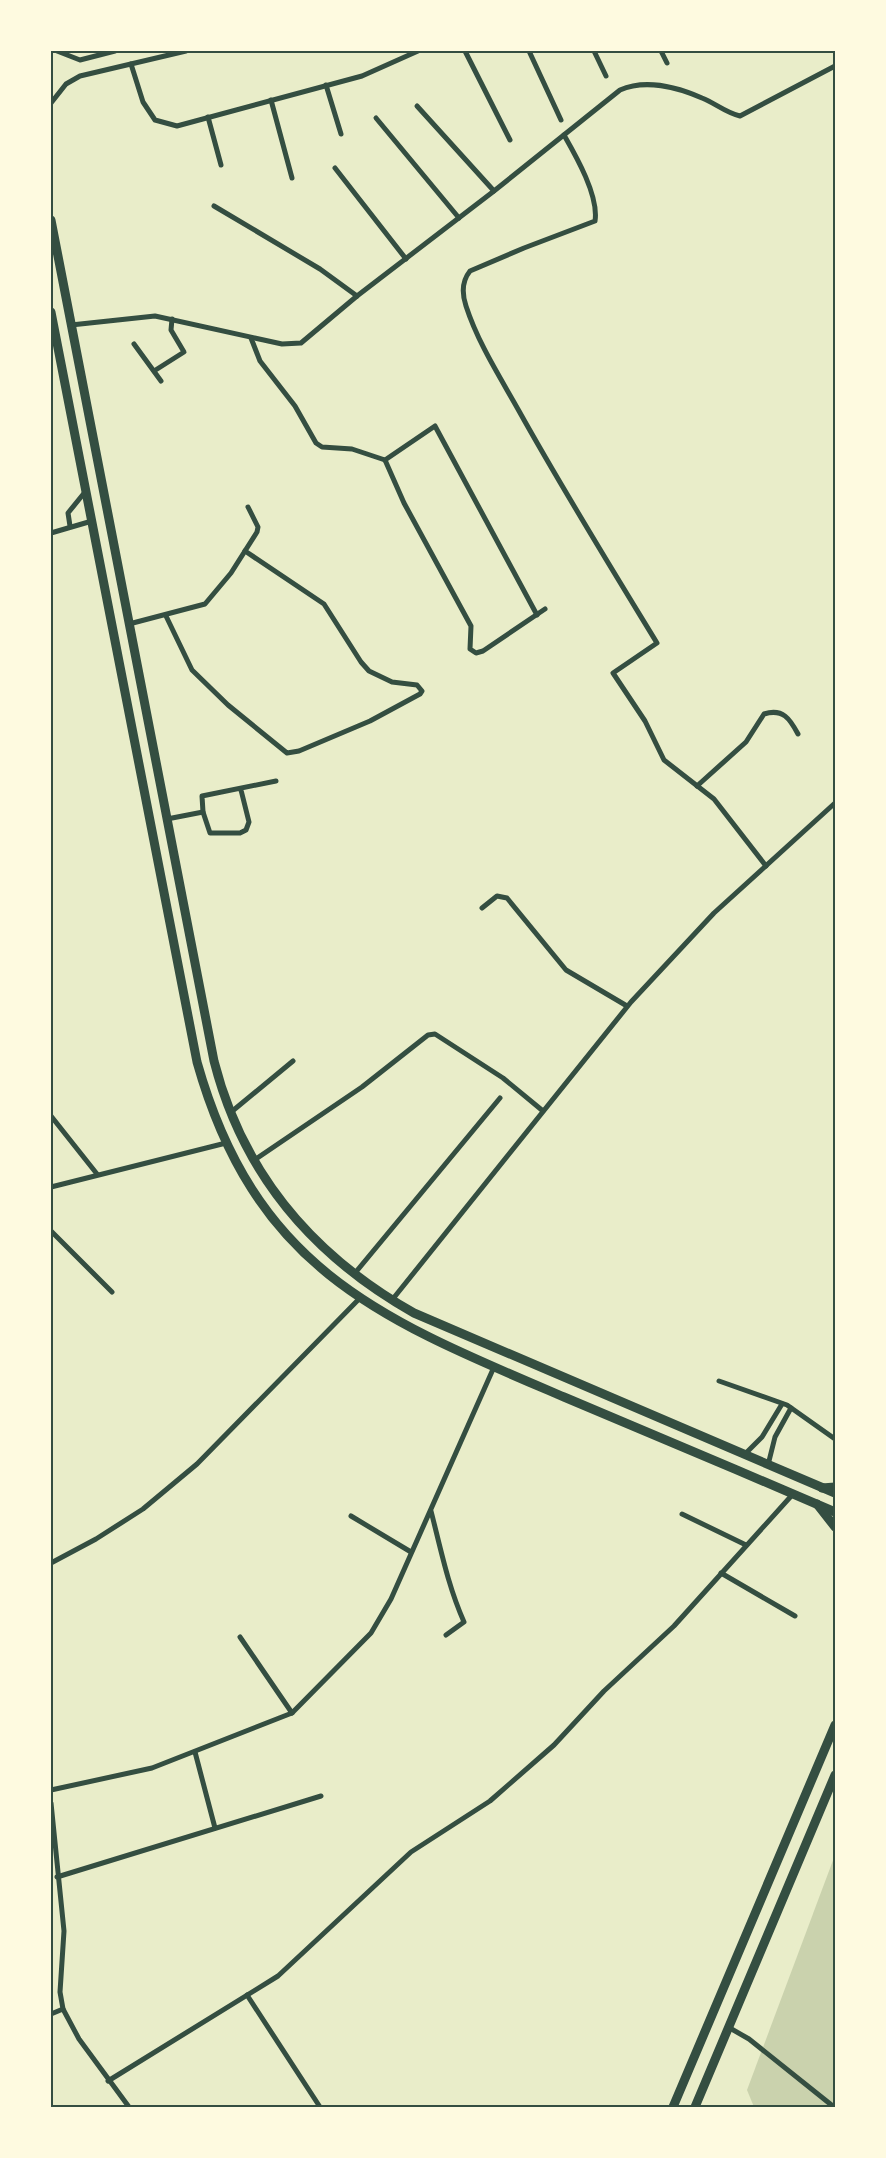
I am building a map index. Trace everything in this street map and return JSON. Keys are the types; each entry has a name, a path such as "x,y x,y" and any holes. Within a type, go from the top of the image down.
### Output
{"main road":[{"path":"51,220 214,1061 230,1113 253,1162 285,1208 314,1240 354,1275 414,1313 835,1493"},
{"path":"51,312 197,1062 205,1092 226,1143 245,1180 273,1219 326,1275 359,1299 406,1327 494,1367 835,1512"},
{"path":"136,749 153,746"},
{"path":"569,1399 576,1383"},
{"path":"822,1488 835,1486"},
{"path":"817,1504 835,1527"},
{"path":"673,2107 835,1725"},
{"path":"695,2107 835,1776"}],"street":[{"path":"57,51 80,60 115,51"},
{"path":"51,103 66,84 80,76 186,51"},
{"path":"131,64 143,102 155,120 177,126 362,76 417,51"},
{"path":"465,51 510,140"},
{"path":"529,51 561,120"},
{"path":"594,51 606,76"},
{"path":"661,51 667,63"},
{"path":"71,325 155,316 282,344 301,344 357,296 494,191 620,90 628,86 666,86 702,98 741,116 835,66"},
{"path":"326,85 341,134"},
{"path":"271,100 292,178"},
{"path":"417,106 494,191"},
{"path":"208,117 221,165"},
{"path":"376,118 459,218"},
{"path":"564,135 585,176 595,208 595,221 470,271 464,286 466,304 479,338 534,438 598,550 657,643 613,673 645,720 664,760 714,799 766,866"},
{"path":"335,168 406,259"},
{"path":"214,206 320,269 357,296"},
{"path":"154,371 184,352 171,330 172,319"},
{"path":"251,338 260,361 295,406 316,443 322,447 352,449 385,460 404,503 471,626 470,650 476,653 483,651 545,609"},
{"path":"134,344 161,381"},
{"path":"385,460 435,426 537,615"},
{"path":"70,526 68,513 86,491"},
{"path":"129,624 205,604 231,573 258,527 248,507"},
{"path":"51,533 92,521"},
{"path":"166,616 192,670 228,705 287,753 299,751 370,721 420,694 422,691 417,685 392,682 369,671 324,604 245,551"},
{"path":"697,786 746,742 764,714 780,712 786,715 798,734"},
{"path":"241,790 249,822 244,831 212,834 208,830 203,812 202,796 241,790 276,781"},
{"path":"392,1300 627,1006 714,913 835,803"},
{"path":"167,819 203,812"},
{"path":"482,908 497,896 507,898 566,970 627,1006"},
{"path":"253,1162 362,1087 428,1035 435,1034 503,1078 543,1111"},
{"path":"230,1113 293,1061"},
{"path":"354,1275 500,1098"},
{"path":"51,1116 96,1174"},
{"path":"51,1187 226,1143"},
{"path":"51,1231 112,1293"},
{"path":"51,1563 96,1539 143,1509 197,1464 359,1299"},
{"path":"51,1791 152,1768 292,1713 370,1633 391,1599 494,1367"},
{"path":"719,1381 791,1408 835,1438"},
{"path":"744,1455 762,1437 782,1404"},
{"path":"768,1465 775,1437 791,1408"},
{"path":"108,2081 278,1976 411,1852 490,1801 554,1745 604,1691 675,1626 793,1494"},
{"path":"431,1511 453,1601 464,1622 446,1635"},
{"path":"682,1514 746,1545"},
{"path":"351,1516 411,1552"},
{"path":"721,1574 795,1616"},
{"path":"240,1637 292,1713"},
{"path":"195,1752 215,1828"},
{"path":"57,1877 321,1796"},
{"path":"51,1803 64,1931 60,1992 63,2009 108,2081 129,2107"},
{"path":"247,1995 320,2107"},
{"path":"51,2014 63,2009"},
{"path":"728,2027 749,2039 834,2107"}],"green space":[{"path":"835,1855 835,2107 754,2107 747,2090"}]}
